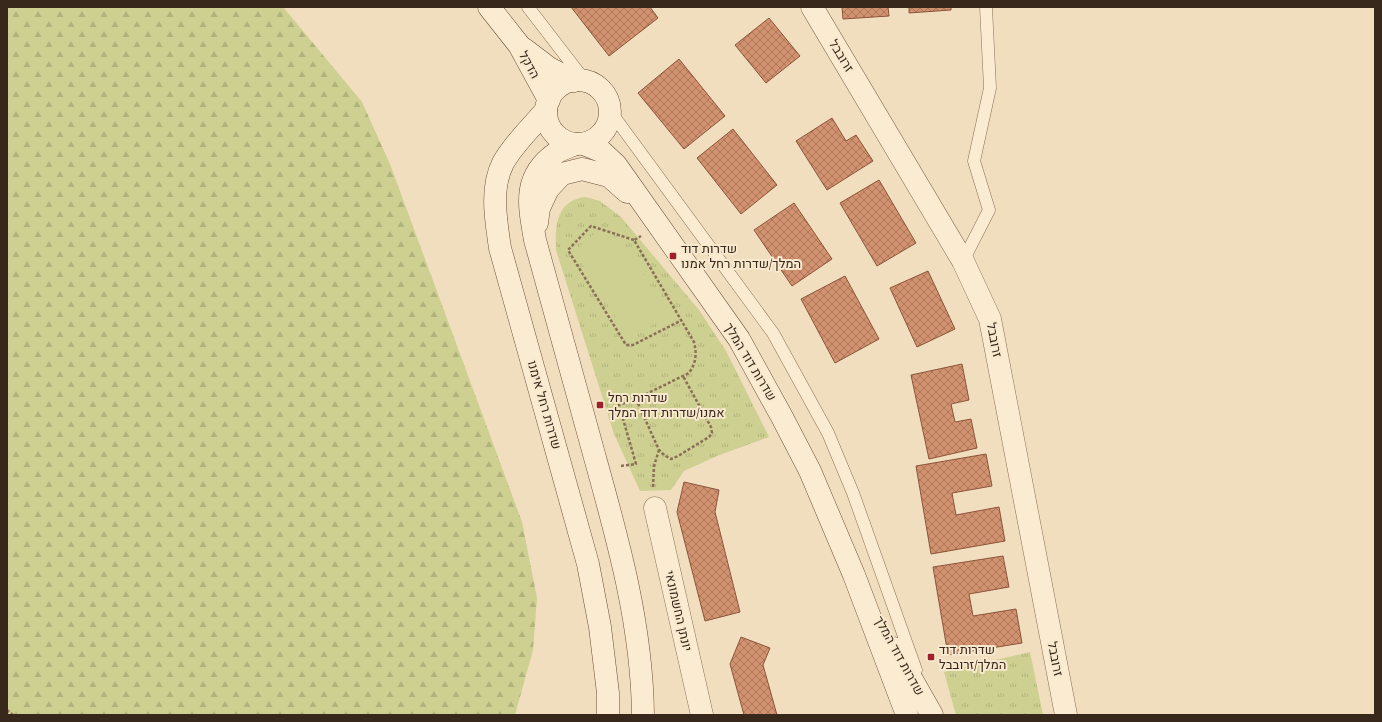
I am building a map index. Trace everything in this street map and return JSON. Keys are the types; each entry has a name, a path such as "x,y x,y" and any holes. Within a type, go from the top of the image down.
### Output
{"street":[{"path":"489,7 519,45"},
{"name":"זרובבל","path":"812,7 963,261 990,318 1066,715"},
{"name":"הדקל","path":"519,45 549,68 579,81"},
{"name":"הדקל","path":"519,45 548,105"},
{"path":"580,144 566,142 558,137 551,130 547,120 548,105 555,91 563,84 579,81 594,85 602,92 608,101 610,115 606,127 601,135 593,140 557,153 541,166 530,189 530,210 535,240 622,556 634,622 643,691 643,715"},
{"name":"שדרות רחל אימנו","path":"548,105 503,163 496,184 495,213 500,248 588,564 600,627 608,693 608,715"},
{"name":"שדרות דוד המלך","path":"610,115 616,165"},
{"name":"שדרות דוד המלך","path":"580,144 601,151 616,165 739,340 810,471 854,575 907,715"},
{"path":"535,240 539,208 548,190 562,174 582,169 609,176 654,219"},
{"name":"יונתן החשמונאי","path":"655,508 702,715"},
{"name":"שדרות דוד המלך","path":"854,575 932,715"}],"lane":[{"path":"528,7 579,81"},
{"path":"963,261 989,210 974,161 990,88 986,7"},
{"path":"610,115 773,333 828,432 854,493 932,715"}],"path":[{"path":"634,240 654,219"},
{"path":"598,470 636,464 619,405 636,399 689,373 693,368 696,358 694,342 682,320 634,240 591,226 568,250 626,345 633,345 682,320"},
{"path":"636,399 659,450 671,459 678,456 709,437 712,433 711,427 683,376"},
{"path":"655,508 653,486 654,472 659,450"},
{"path":"7,710 13,715"}],"green space":[{"path":"7,7 283,7 362,102 390,164 522,522 537,598 533,650 515,715 7,715"},
{"path":"585,197 600,201 621,217 699,310 726,351 769,437 717,456 684,471 671,490 640,491 614,434 556,250 556,232 559,216 568,204 575,199"},
{"path":"595,233 624,244 670,316 628,337 574,251"},
{"path":"1030,652 1043,715 956,715 944,672"}],"building":[{"path":"571,7 650,7 658,18 609,56"},
{"path":"842,7 888,7 889,16 843,19"},
{"path":"909,7 951,7 951,10 909,13"},
{"path":"769,18 800,56 766,83 735,45"},
{"path":"679,59 725,116 684,149 638,93"},
{"path":"832,118 846,141 856,135 873,161 827,190 796,141"},
{"path":"733,129 777,185 741,214 697,158"},
{"path":"879,180 916,243 877,266 840,203"},
{"path":"794,203 832,259 792,286 754,230"},
{"path":"928,271 955,329 917,347 890,288"},
{"path":"845,276 879,339 835,363 801,299"},
{"path":"962,364 969,400 951,404 955,422 971,419 977,448 929,459 911,375"},
{"path":"986,454 992,486 952,493 956,515 999,507 1005,541 931,554 916,466"},
{"path":"684,482 719,490 715,512 740,612 705,621 677,512"},
{"path":"1003,556 1009,587 969,594 973,616 1016,609 1022,643 948,655 933,567"},
{"path":"741,637 770,648 763,665 777,715 744,715 730,664"}],"place":[{"name":"שדרות דוד המלך/שדרות רחל אמנו","path":"673,256"},
{"name":"שדרות רחל אמנו/שדרות דוד המלך","path":"600,405"},
{"name":"שדרות דוד המלך/זרובבל","path":"931,657"}]}
